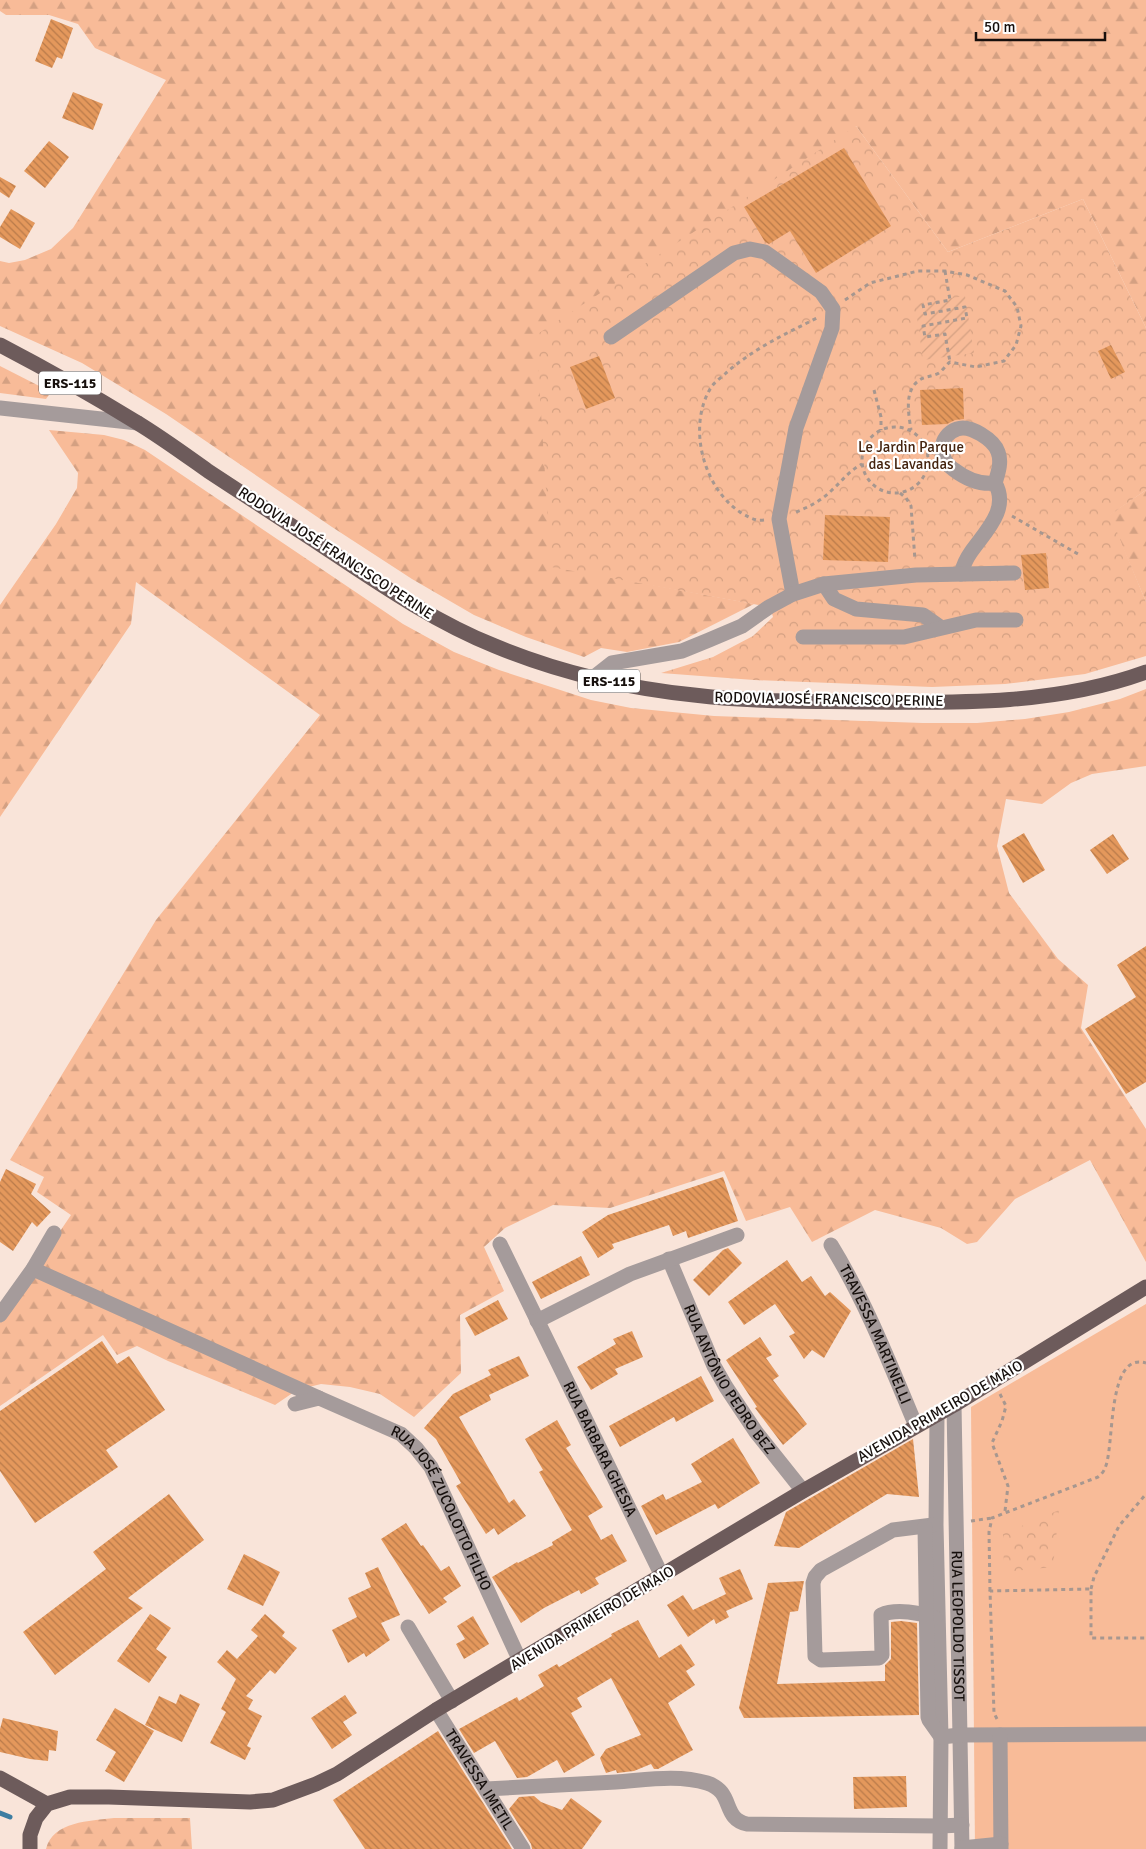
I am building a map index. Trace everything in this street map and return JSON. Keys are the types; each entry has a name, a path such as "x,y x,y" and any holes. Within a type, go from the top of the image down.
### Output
{"main road":[{"name":"RODOVIA JOSÉ FRANCISCO PERINE","path":"0,345 64,379 138,423 411,604 492,646 540,663 593,678 642,688 705,696 784,701 964,702 1017,699 1057,694 1123,680 1146,672"},
{"name":"AVENIDA PRIMEIRO DE MAIO","path":"47,1804 70,1797 240,1802 273,1800 316,1784 337,1774 436,1710 803,1491 954,1405 1146,1287"},
{"path":"0,1778 47,1804 36,1818 30,1834 30,1849"}],"street":[{"path":"611,337 734,253 750,248 765,252 821,292 833,309 832,328 796,428 780,518 793,594"},
{"path":"0,408 138,423"},
{"path":"961,574 970,553 985,534 997,514 1000,491 996,483"},
{"path":"593,678 612,663 682,651 742,626 793,594 824,584 916,575 1014,573"},
{"path":"824,584 834,599 856,609 923,615 940,627"},
{"path":"803,637 904,637 976,620 1016,620"},
{"path":"0,1315 33,1269 54,1233"},
{"path":"537,1321 603,1287 669,1259 737,1235"},
{"name":"RUA BARBARA GHESIA","path":"500,1244 662,1576"},
{"name":"TRAVESSA MARTINELLI","path":"831,1245 852,1278 883,1345 916,1426"},
{"name":"RUA ANTÔNIO PEDRO BEZ","path":"669,1259 714,1366 726,1387 751,1425 803,1491"},
{"name":"RUA JOSÉ ZUCOLOTTO FILHO","path":"33,1269 401,1434 416,1448 431,1467 520,1661"},
{"path":"296,1404 319,1398"},
{"name":"RUA LEOPOLDO TISSOT","path":"954,1405 962,1849"},
{"name":"RUA LEOPOLDO TISSOT","path":"936,1414 936,1468 931,1526 932,1617 941,1736 940,1849"},
{"path":"936,1468 954,1465"},
{"path":"931,1526 893,1530 821,1570 813,1583 815,1656 821,1660 879,1658 882,1655 881,1615 900,1612 932,1617 957,1618"},
{"path":"408,1627 452,1701"},
{"name":"TRAVESSA IMETIL","path":"436,1710 523,1849"},
{"path":"962,1849 1001,1847 999,1728"},
{"path":"941,1736 960,1735 999,1728 1146,1734"},
{"path":"486,1789 673,1778 708,1784 719,1789 726,1798 731,1816 738,1822 747,1824 962,1825"}],"path":[{"path":"780,518 756,521 735,509 710,476 702,454 700,431 702,407 713,385 748,355 833,309 870,283 918,271 945,271 967,276 1005,291 1017,306 1021,326 1016,346 1004,361 976,367 950,362"},
{"path":"945,271 950,300 923,305 925,314 965,307 967,318 923,326 925,337 945,334 950,362"},
{"path":"911,430 908,404 916,382 926,376 938,373 950,362"},
{"path":"874,390 881,417 881,430"},
{"path":"901,427 911,430 925,445 928,455 928,466 924,476 918,484 909,490 899,493 884,491 871,483 865,474 862,454 866,444 872,436 881,430 901,427"},
{"path":"804,509 830,492 848,473 862,464"},
{"path":"899,493 906,498 911,506 916,575"},
{"path":"997,514 1009,515 1078,554"},
{"path":"999,1728 994,1713 989,1532 992,1518 1098,1478 1105,1468 1109,1453 1112,1406 1123,1375 1130,1364 1138,1360 1146,1363"},
{"path":"993,1380 1006,1406 1002,1421 992,1443 1008,1486 1005,1512"},
{"path":"1146,1494 1119,1526 1094,1577 1091,1589 1092,1638 1146,1638"},
{"path":"990,1592 1091,1589"}],"green space":[{"path":"0,0 1146,0 1146,328 1083,199 948,252 856,126 551,566 754,604 679,642 627,652 601,648 584,657 526,637 474,615 412,579 332,527 166,414 82,363 0,326 0,261 9,263 25,260 51,249 73,228 166,80 95,48 78,24 49,15 6,15 0,11"},
{"name":"Le Jardin Parque das Lavandas","path":"856,126 948,252 1083,199 1146,328 1146,490 1110,515 1146,602 1146,656 1085,674 1005,684 932,687 754,680 661,673 713,657 753,636 773,617 770,607 551,567 536,335"},
{"path":"965,296 974,353 923,360 915,304"},
{"path":"0,366 51,392 46,399 0,393"},
{"path":"49,430 104,435 124,440 145,450 403,624 454,652 499,670 591,700 631,708 714,716 977,723 1025,719 1069,712 1120,699 1146,689 1146,766 1092,774 1071,783 1042,804 1006,799 997,846 1009,893 1058,959 1088,985 1081,1028 1146,1129 1146,1262 1090,1160 1015,1199 977,1242 967,1244 941,1228 875,1210 812,1242 790,1207 746,1221 724,1171 610,1208 553,1205 505,1228 484,1247 504,1291 460,1315 461,1373 414,1417 380,1394 350,1387 321,1384 297,1390 275,1405 168,1361 137,1346 117,1355 103,1335 0,1406 0,1320 71,1215 37,1192 44,1177 10,1160 156,920 320,715 136,582 131,624 0,817 0,605 56,524 77,488 78,473"},
{"path":"1146,490 1146,602 1109,515"},
{"path":"1146,1304 1146,1849 975,1849 971,1407"},
{"path":"1059,1510 1053,1567 1004,1572 1003,1534"},
{"path":"114,1818 190,1818 192,1849 46,1849 56,1833 64,1828 84,1822"}],"building":[{"path":"51,19 73,28 62,59 57,57 52,68 35,61"},
{"path":"73,92 103,104 93,130 62,118"},
{"path":"49,141 69,157 45,188 24,171"},
{"path":"844,148 891,226 816,273 790,231 769,244 765,242 744,207"},
{"path":"0,177 16,186 9,198 0,192"},
{"path":"11,209 35,223 20,249 0,237 0,227"},
{"path":"1111,345 1125,372 1111,379 1098,351"},
{"path":"599,356 615,398 586,409 570,367"},
{"path":"963,388 964,419 955,420 947,424 922,425 920,390"},
{"path":"825,515 890,517 888,562 823,560"},
{"path":"1046,553 1049,588 1025,590 1021,555"},
{"path":"1024,833 1045,870 1023,883 1002,846"},
{"path":"1113,834 1129,859 1107,874 1090,850"},
{"path":"1146,946 1146,1082 1126,1094 1085,1029 1136,997 1117,965"},
{"path":"6,1169 36,1184 31,1194 51,1212 37,1227 32,1222 13,1251 0,1242 0,1182"},
{"path":"723,1177 738,1221 688,1238 686,1231 673,1236 669,1225 612,1244 614,1248 598,1258 582,1232 608,1215"},
{"path":"728,1248 742,1263 709,1296 693,1280 723,1250"},
{"path":"581,1256 590,1275 541,1299 532,1282"},
{"path":"787,1260 802,1282 811,1276 825,1296 830,1292 851,1311 824,1358 812,1350 804,1359 789,1336 795,1333 775,1304 744,1325 728,1302"},
{"path":"498,1300 508,1319 475,1336 465,1318"},
{"path":"632,1331 643,1357 615,1369 618,1374 591,1390 577,1367 616,1344 613,1339"},
{"path":"760,1337 772,1355 766,1358 779,1376 773,1380 807,1424 783,1445 755,1408 757,1407 726,1360"},
{"path":"102,1341 117,1364 129,1356 165,1410 106,1450 118,1467 35,1523 0,1471 0,1411"},
{"path":"519,1356 529,1376 489,1395 491,1400 459,1417 509,1503 514,1499 526,1516 498,1535 494,1528 486,1534 456,1486 461,1483 436,1439 424,1428 453,1394 491,1375 488,1370"},
{"path":"701,1376 714,1401 676,1422 674,1417 620,1447 609,1426"},
{"path":"557,1420 571,1445 566,1448 603,1507 588,1516 601,1540 612,1534 627,1561 595,1578 599,1584 581,1594 579,1590 544,1608 521,1623 492,1577 517,1562 553,1545 552,1542 572,1530 539,1472 543,1470 525,1439"},
{"path":"733,1438 760,1483 718,1509 715,1504 656,1535 641,1506 663,1494 666,1500 702,1482 691,1464"},
{"path":"913,1439 919,1497 887,1494 799,1548 774,1546 786,1512"},
{"path":"169,1494 204,1540 128,1598 143,1608 55,1675 23,1632 106,1569 93,1552"},
{"path":"406,1523 441,1571 449,1566 461,1586 443,1598 447,1602 429,1614 381,1539"},
{"path":"244,1554 280,1572 263,1606 227,1589"},
{"path":"378,1567 400,1615 381,1623 390,1640 366,1657 364,1653 348,1663 332,1630 357,1617 348,1598 371,1587 365,1573"},
{"path":"740,1569 753,1599 726,1611 729,1617 716,1624 714,1619 688,1637 667,1605 683,1595 693,1610 726,1594 719,1578"},
{"path":"804,1581 798,1611 790,1612 777,1684 885,1681 885,1665 891,1659 891,1622 917,1623 919,1715 744,1718 739,1708 768,1583"},
{"path":"150,1614 171,1628 156,1649 167,1657 149,1683 117,1661"},
{"path":"265,1614 285,1632 282,1636 297,1648 275,1674 270,1670 246,1696 253,1700 248,1709 262,1716 247,1746 251,1748 245,1760 210,1743 226,1712 221,1709 236,1679 217,1662 227,1650 237,1659 258,1636 251,1630"},
{"path":"473,1616 489,1644 464,1659 456,1644 465,1639 457,1626"},
{"path":"638,1620 659,1658 681,1644 695,1665 686,1671 695,1685 668,1703 693,1750 658,1769 654,1769 651,1764 634,1771 617,1773 616,1770 606,1773 600,1758 606,1749 641,1735 611,1678 577,1698 582,1707 571,1713 595,1755 564,1773 557,1760 527,1777 517,1778 495,1741 474,1753 459,1729 517,1697 519,1701 544,1686 538,1675 557,1664 559,1667 612,1636 611,1634"},
{"path":"180,1694 200,1704 182,1742 145,1725 159,1696 176,1704"},
{"path":"345,1695 357,1713 343,1722 352,1735 332,1749 311,1718"},
{"path":"115,1708 154,1731 124,1782 105,1771 116,1752 96,1740"},
{"path":"3,1718 58,1731 56,1751 49,1750 48,1761 0,1752 0,1729"},
{"path":"438,1731 512,1849 365,1849 333,1800"},
{"path":"906,1776 907,1807 854,1809 853,1777"},
{"path":"534,1796 541,1802 562,1810 571,1798 602,1821 582,1849 532,1849 531,1844 509,1809 519,1797"}],"waterway":[{"path":"0,1813 10,1817"}]}
